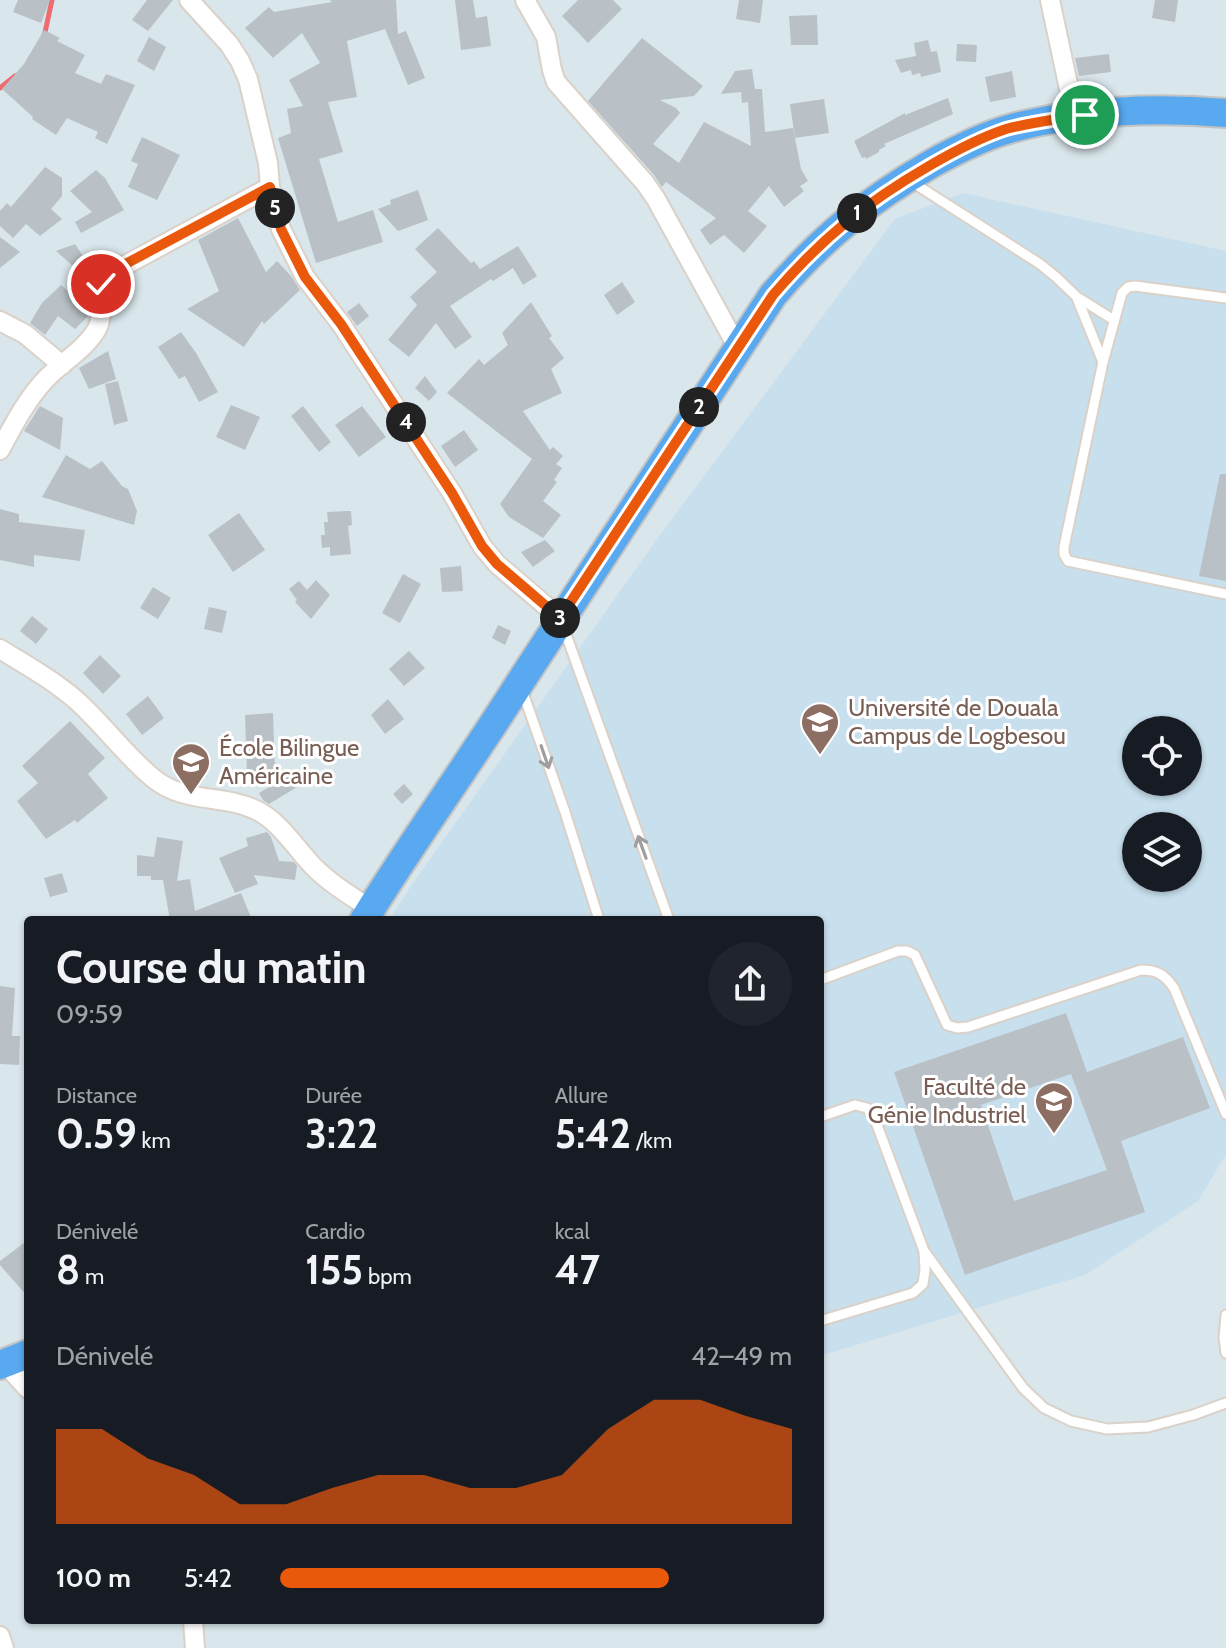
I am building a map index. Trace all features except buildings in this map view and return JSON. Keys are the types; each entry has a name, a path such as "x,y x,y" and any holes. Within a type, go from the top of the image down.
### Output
{"main road":[{"path":"367,914 773,295 802,261 846,221 907,178 976,141 1008,129 1050,120 1127,112 1226,113"}],"street":[{"path":"189,0 229,44 240,61 255,103 281,229 305,277 358,350 452,493 482,546 497,564 560,618"},
{"path":"525,0 546,37 556,82 656,199 738,348"},
{"path":"1050,0 1075,117"},
{"path":"0,450 29,399 77,352 98,326 99,294 107,275 270,187"},
{"path":"0,321 34,341 62,365"},
{"path":"0,649 78,702 154,779 185,795 257,811 367,914"},
{"path":"11,1361 24,1382"},
{"path":"193,1624 195,1648"},
{"path":"0,1636 4,1648"}],"lane":[{"path":"907,178 1040,264 1077,297 1114,320"},
{"path":"1226,298 1135,286 1128,287 1122,293 1103,362 1064,547 1068,561 1226,594"},
{"path":"1077,297 1103,362"},
{"path":"560,618 668,916"},
{"path":"520,683 598,916"},
{"path":"824,979 898,951 907,951 915,955 947,1025 957,1028 1141,970 1155,970 1165,976 1174,988 1226,1114"},
{"path":"824,1116 855,1105 867,1108 874,1117 924,1251 1023,1388 1044,1408 1071,1421 1107,1429 1148,1427 1226,1403"},
{"path":"824,1320 913,1293 923,1284 924,1251"},
{"path":"1226,1315 1226,1353"}],"shaded area":[{"name":"Université de Douala Campus de Logbesou","path":"963,193 1226,251 1226,1154 1198,1201 1085,1275 824,1355 824,916 392,916 655,542 895,219"}],"waterway":[{"path":"44,37 52,0"},
{"path":"0,88 15,76"}],"place":[{"name":"Université de Douala Campus de Logbesou","path":"820,756"},
{"name":"École Bilingue Américaine","path":"191,796"},
{"name":"Faculté de Génie Industriel","path":"1054,1135"}],"route":[{"path":"101,284 116,269 270,187 281,229 312,289 341,324 452,493 482,546 517,583 560,618 773,295 802,261 869,203 948,155 1008,129 1085,115"}]}
